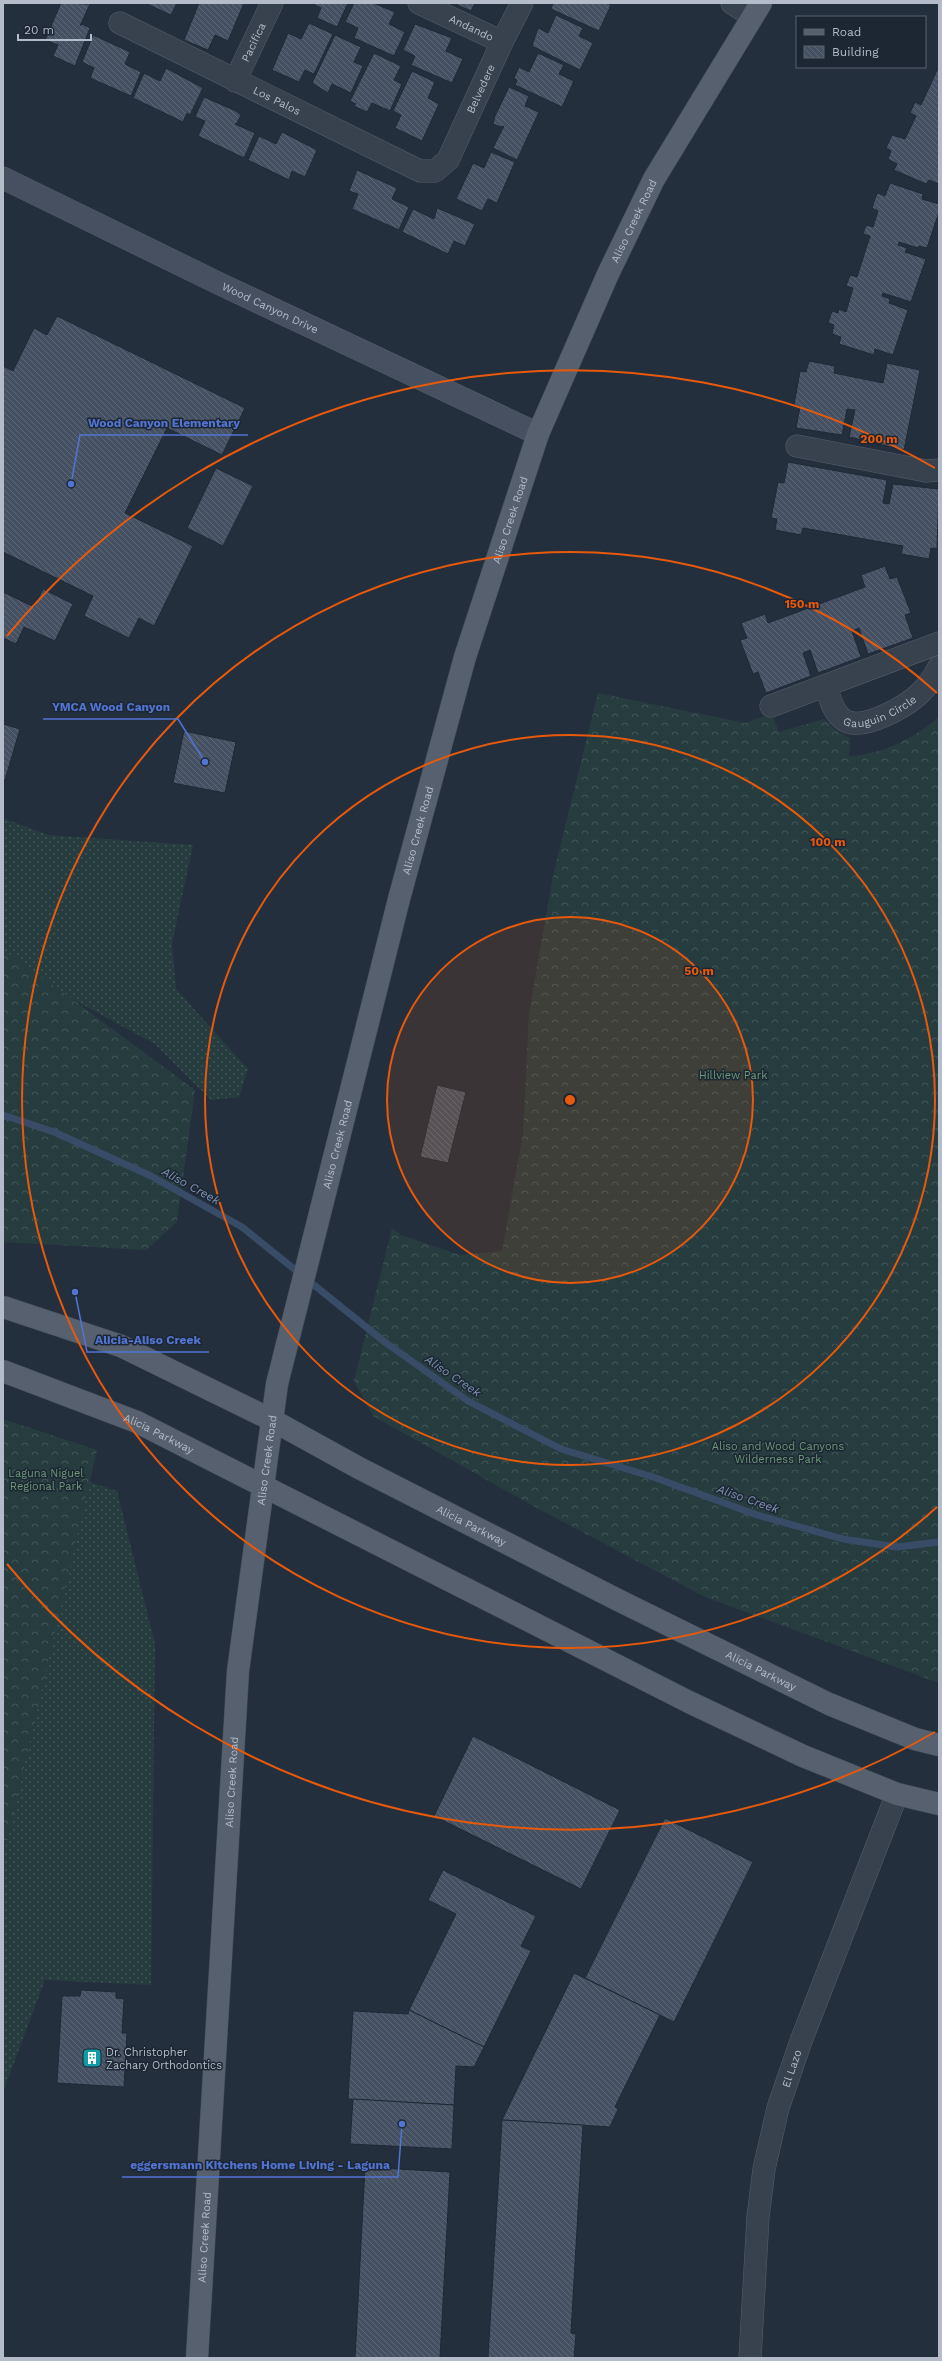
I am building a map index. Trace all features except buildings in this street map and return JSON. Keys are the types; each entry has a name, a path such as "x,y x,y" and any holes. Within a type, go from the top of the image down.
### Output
{"main road":[{"name":"Aliso Creek Road","path":"197,2358 238,1671 278,1384 399,899 465,657 538,434 608,274 654,179 756,9"},
{"name":"Wood Canyon Drive","path":"3,178 220,284 538,434"},
{"name":"Alicia Parkway","path":"3,1307 121,1346 272,1420 380,1479 618,1600 829,1704 915,1740 939,1746"},
{"name":"Alicia Parkway","path":"3,1371 137,1422 264,1485 689,1702 803,1756 898,1794 939,1804"}],"street":[{"name":"Pacifica","path":"235,81 272,3"},
{"name":"Andando","path":"419,3 502,42"},
{"name":"Belvedere","path":"435,171 448,160 502,42 522,3"},
{"path":"732,3 756,9"},
{"name":"Los Palos","path":"120,23 420,171 435,171"},
{"path":"796,446 926,471 939,470"},
{"path":"771,706 939,643"},
{"name":"Gauguin Circle","path":"826,686 835,712 844,721 851,724 864,723 899,709 919,695 935,676 939,667"},
{"name":"El Lazo","path":"750,2358 758,2216 764,2169 778,2108 801,2041 898,1794"}],"green space":[{"path":"598,693 745,723 769,714 773,717 779,732 824,719 837,731 850,738 849,756 862,755 886,749 918,732 939,717 939,1683 705,1597 535,1507 373,1416 354,1381 392,1228 401,1235 460,1255 502,1251 523,1134 529,1013 553,876"},
{"path":"3,818 48,835 193,845 172,943 176,989 248,1069 239,1097 211,1100 155,1044 15,968 3,965"},
{"path":"3,952 14,956 195,1090 177,1222 146,1250 3,1242"},
{"name":"Laguna Niguel Regional Park","path":"3,1419 97,1450 3,1859"},
{"path":"3,1454 117,1491 155,1644 151,1985 45,1980 3,2092"}],"waterway":[{"name":"Aliso Creek","path":"3,1115 54,1132 151,1176 242,1227 386,1343 468,1401 561,1449 653,1477 757,1515 843,1539 897,1547 939,1542"}],"place":[{"name":"Wood Canyon Elementary","path":"71,484"},
{"name":"YMCA Wood Canyon","path":"205,762"},
{"name":"Alicia-Aliso Creek","path":"75,1292"},
{"name":"Dr. Christopher Zachary Orthodontics","path":"92,2058"},
{"name":"eggersmann Kitchens Home Living - Laguna","path":"402,2124"}],"park label":[{"name":"Hillview Park","path":"733,1075"},
{"name":"Aliso and Wood Canyons Wilderness Park","path":"778,1452"}]}
